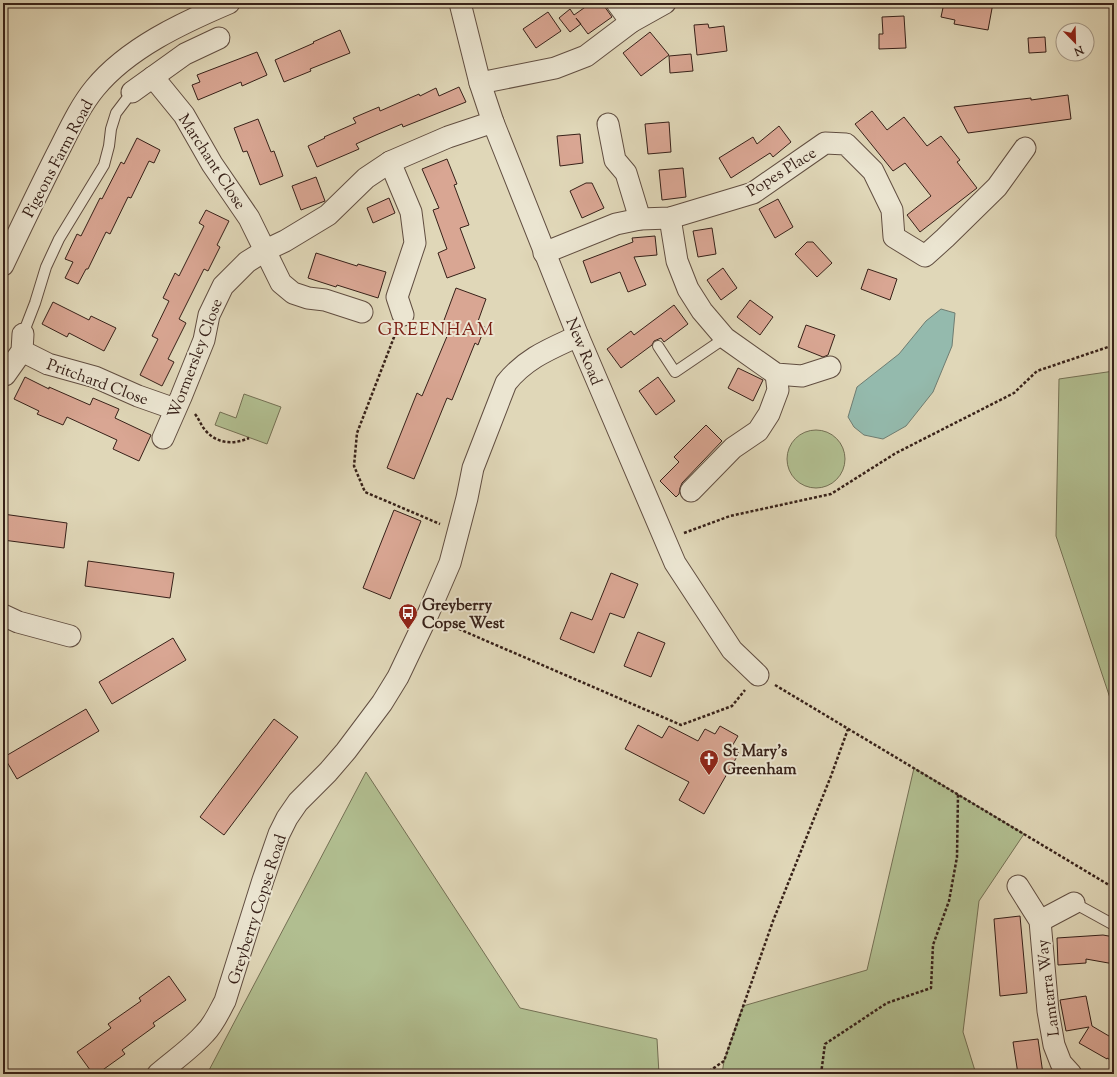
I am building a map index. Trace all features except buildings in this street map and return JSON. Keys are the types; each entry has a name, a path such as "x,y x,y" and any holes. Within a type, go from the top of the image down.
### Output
{"street":[{"name":"Pigeons Farm Road","path":"3,266 75,119 94,89 111,71 139,49 182,25 229,3"},
{"name":"New Road","path":"460,3 480,83 493,122 578,336 675,564 732,650 758,675"},
{"path":"617,3 631,22"},
{"path":"480,83 555,68 586,56 631,22 665,3"},
{"path":"132,92 184,54 219,38"},
{"name":"Marchant Close","path":"153,77 184,116 212,164 249,218 282,283 293,293 308,298 325,300 362,312"},
{"name":"Wormersley Close","path":"163,438 204,340 209,316 223,286 247,262 266,250 285,242 328,215 366,178 390,162 448,137 493,122"},
{"path":"608,124 615,160 626,173 640,219"},
{"name":"Popes Place","path":"544,253 616,224 640,219 670,218 753,193 825,143 846,144 873,171 892,210 894,237 925,256 997,187 1025,148"},
{"path":"390,162 411,212 415,243 397,297 403,315"},
{"path":"670,218 677,261 688,289 702,311 725,338 776,374 802,376 830,367"},
{"name":"Greyberry Copse Road","path":"158,1074 187,1051 206,1033 225,1001 263,880 287,818 298,802 328,772 354,740 382,703 398,677 450,563 473,468 506,383 515,372 533,358 578,336"},
{"path":"5,375 22,342"},
{"name":"Pritchard Close","path":"22,342 48,364 95,377 138,396 178,403"},
{"path":"691,491 733,448 758,432 770,414 778,390 776,374"},
{"path":"3,615 18,622 70,636"},
{"name":"Lamtarra Way","path":"1018,886 1040,921 1048,1012 1054,1045 1062,1063 1071,1074"},
{"name":"Lamtarra Way","path":"1040,921 1074,903"}],"lane":[{"path":"22,342 46,267 59,239 104,165 110,146 111,129 116,113 132,92"},
{"path":"658,346 676,372 725,338"},
{"path":"1074,903 1114,925"}],"path":[{"path":"403,315 357,433 354,466 365,492 441,525"},
{"path":"666,542 684,533 730,516 831,494 896,453 1014,393 1037,371 1114,345"},
{"path":"178,403 198,418 204,429 212,437 222,442 232,443 248,438"},
{"path":"438,620 681,725 732,706 758,675 1114,888"},
{"path":"705,1074 724,1061 773,921 832,776 848,728"},
{"path":"821,1074 825,1044 887,1003 931,988 932,945 949,901 957,857 958,794"}],"green space":[{"path":"1114,371 1114,710 1056,536 1059,379"},
{"path":"244,394 281,407 267,444 215,425 220,412 236,418"},
{"path":"810,430 822,430 837,438 845,453 845,465 837,480 822,488 810,488 795,480 787,465 787,453 795,438"},
{"path":"914,768 1024,834 979,901 963,1032 976,1074 722,1074 724,1061 743,1006 867,970"},
{"path":"366,772 520,1008 657,1039 659,1074 207,1074"}],"water":[{"path":"941,309 955,313 952,346 933,392 906,426 883,439 864,435 854,427 848,417 857,387 899,354 926,321"}],"place":[{"name":"Greyberry Copse West","path":"408,630"},
{"name":"St Mary's Greenham","path":"709,776"}],"district":[{"name":"GREENHAM","path":"436,329"}]}
